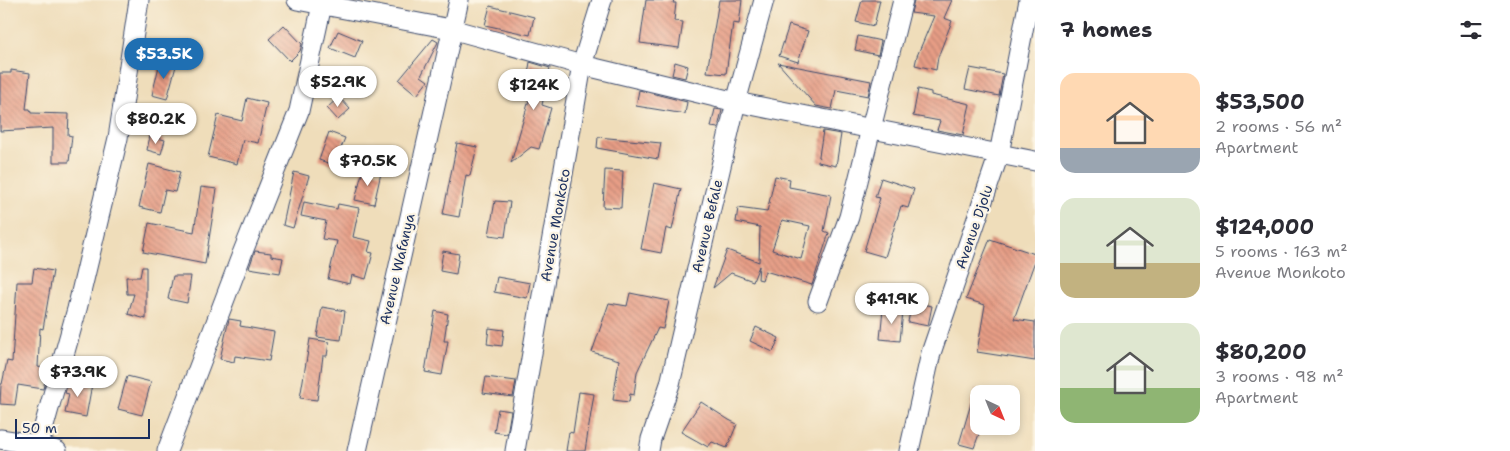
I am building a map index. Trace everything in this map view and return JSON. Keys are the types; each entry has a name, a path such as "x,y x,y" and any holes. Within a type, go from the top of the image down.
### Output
{"street":[{"path":"38,448 77,309 118,138 139,0"},
{"path":"298,0 322,3 451,29 582,65 736,102 1035,161"},
{"name":"Avenue Wafanya","path":"357,451 458,0"},
{"name":"Avenue Monkoto","path":"515,451 582,65 602,0"},
{"name":"Avenue Befale","path":"649,451 651,439 670,384 736,102 764,0"},
{"path":"818,301 849,217 903,0"},
{"name":"Avenue Djolu","path":"909,451 931,354 999,154 1028,0"},
{"path":"167,451 299,111 322,3"},
{"path":"0,439 57,451"}],"building":[{"path":"646,0 674,0 673,3 676,3 674,21 683,22 679,48 640,43"},
{"path":"719,0 742,0 739,24 733,23 726,74 707,72"},
{"path":"862,0 880,0 874,26 856,22"},
{"path":"914,0 952,0 944,18 952,21 938,57 936,70 915,65 934,16 911,13"},
{"path":"490,6 534,17 530,35 485,25"},
{"path":"284,25 302,44 300,51 290,61 269,39"},
{"path":"789,25 808,31 798,62 779,56"},
{"path":"338,31 362,41 355,58 330,48"},
{"path":"858,36 881,41 878,55 855,50"},
{"path":"433,39 438,42 421,76 428,81 417,95 399,80"},
{"path":"160,62 176,66 167,99 152,95"},
{"path":"530,62 550,68 542,105 551,108 539,149 531,147 511,163 529,100 524,98"},
{"path":"675,62 688,66 685,78 672,75"},
{"path":"778,63 871,81 868,96 836,90 832,109 816,106"},
{"path":"970,68 1003,74 999,96 965,89"},
{"path":"11,70 30,73 26,109 30,109 31,113 69,114 68,135 72,136 69,162 53,162 53,128 0,131 0,73 11,73"},
{"path":"918,89 931,92 931,95 970,104 963,135 937,130 940,121 913,116"},
{"path":"639,90 687,102 685,114 636,106"},
{"path":"339,97 350,109 338,120 327,108"},
{"path":"247,98 267,103 258,143 243,140 237,164 208,157 218,115 242,121"},
{"path":"715,109 722,110 718,128 711,127"},
{"path":"823,131 841,134 836,166 818,162"},
{"path":"329,132 345,138 334,165 319,160"},
{"path":"150,136 165,140 161,154 147,150"},
{"path":"598,137 661,143 658,159 597,148"},
{"path":"457,143 477,147 470,176 466,175 459,217 443,214"},
{"path":"149,164 180,172 175,192 165,190 160,212 139,207"},
{"path":"363,169 381,173 374,204 355,200"},
{"path":"605,170 623,171 621,208 603,207"},
{"path":"294,172 309,176 293,228 283,225"},
{"path":"775,176 790,179 789,187 831,195 824,231 829,233 812,285 765,271 762,280 758,279 759,266 753,281 731,273 713,288 727,250 759,262 760,227 736,222 738,208 767,212","holes":["782,220 810,226 801,259 772,250"]},
{"path":"881,178 914,189 908,208 901,206 885,257 864,251 880,198 875,197"},
{"path":"654,183 681,189 672,230 666,228 661,253 641,249"},
{"path":"201,187 217,189 205,264 143,252 149,223 194,232"},
{"path":"495,201 510,202 505,237 489,235"},
{"path":"304,202 337,209 338,204 359,208 353,237 371,241 368,252 373,253 366,279 352,275 350,284 328,279 337,241 322,239 326,221 301,216"},
{"path":"990,239 1035,254 1035,261 1014,319 1035,322 1035,361 977,352 985,305 966,299"},
{"path":"255,251 271,253 271,256 283,258 280,273 249,268"},
{"path":"443,251 459,254 456,274 440,271"},
{"path":"142,267 146,267 146,319 128,314 134,294 127,294 126,277 140,277"},
{"path":"34,268 53,271 43,329 40,328 38,367 48,369 43,389 18,385 15,405 0,404 1,384 7,361 12,362 17,282 32,282"},
{"path":"173,276 191,276 187,303 168,299"},
{"path":"497,277 530,283 527,298 494,292"},
{"path":"630,293 669,301 663,329 658,328 637,372 634,395 630,394 629,402 613,400 619,360 592,352 609,303 627,306"},
{"path":"912,302 932,306 928,326 908,322"},
{"path":"322,307 345,311 341,340 317,337"},
{"path":"883,309 903,311 900,341 880,339"},
{"path":"435,311 448,314 444,341 448,341 442,375 425,372"},
{"path":"229,319 241,321 240,326 274,332 269,361 235,356 234,362 220,359"},
{"path":"756,327 779,338 773,352 750,341"},
{"path":"489,328 504,330 502,346 487,344"},
{"path":"310,339 329,342 327,356 323,356 317,400 300,398"},
{"path":"96,366 116,371 107,384 92,380"},
{"path":"127,376 151,382 142,415 118,409"},
{"path":"486,377 516,381 513,397 483,393"},
{"path":"69,380 92,384 86,417 65,413 69,394 65,393"},
{"path":"579,392 594,394 585,451 566,451 569,432 573,433"},
{"path":"701,402 737,424 727,448 712,442 708,447 681,432"},
{"path":"970,407 970,435 979,435 974,448 959,444"},
{"path":"498,409 511,411 507,434 494,432"}]}
